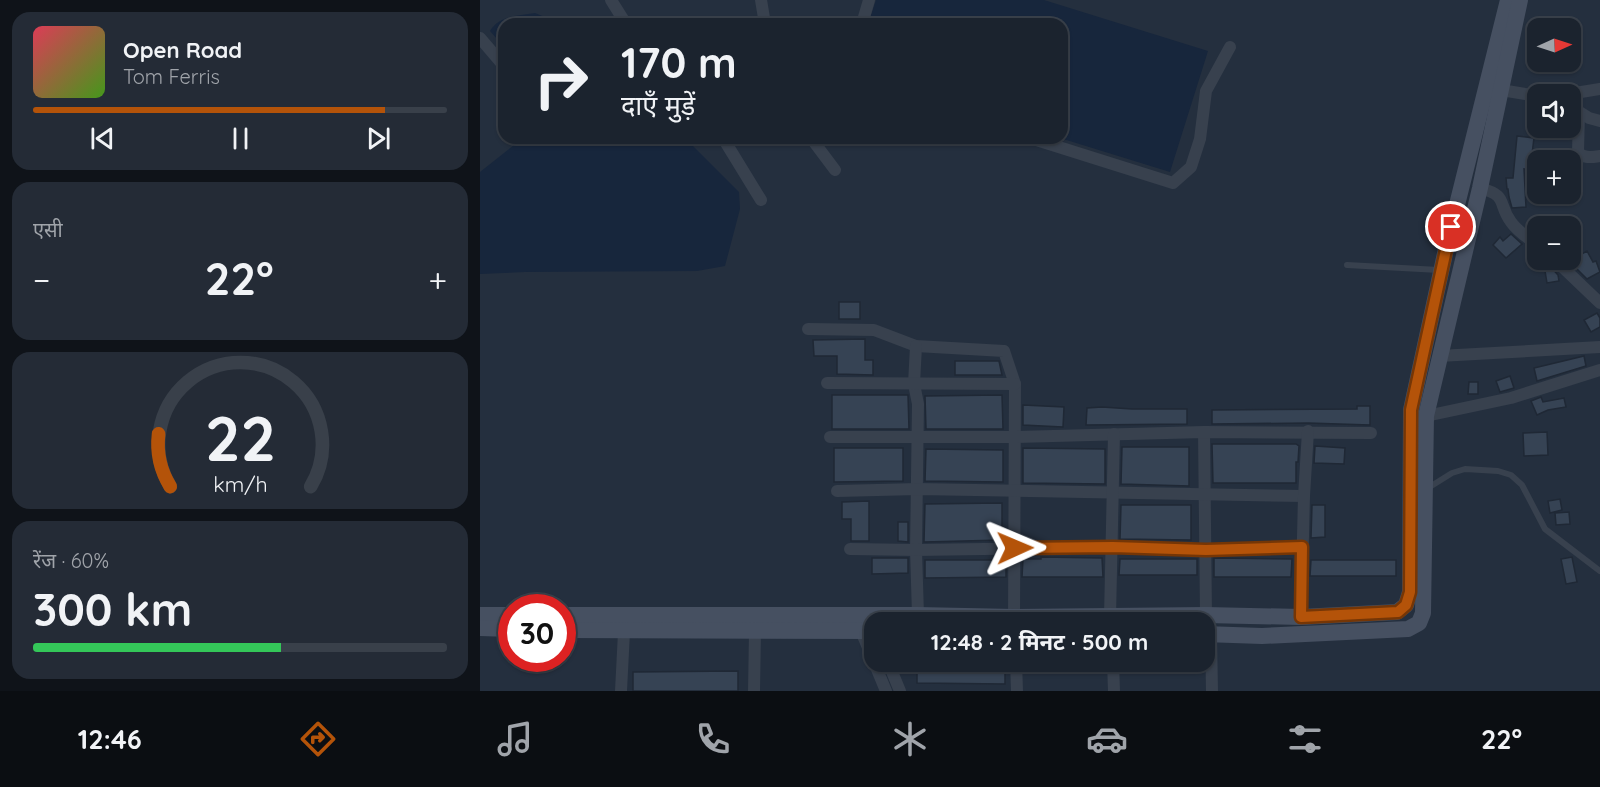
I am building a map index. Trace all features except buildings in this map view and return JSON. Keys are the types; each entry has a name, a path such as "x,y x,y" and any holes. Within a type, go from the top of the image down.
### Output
{"street":[{"path":"611,0 622,18"},
{"path":"761,0 764,18"},
{"path":"864,18 869,0"},
{"path":"1215,634 1262,636 1408,629 1419,623 1423,613 1418,492 1411,410 1441,270 1508,0"},
{"path":"1215,615 1301,617 1398,612 1406,605 1410,592 1426,416 1480,188 1520,0"},
{"path":"480,38 498,59"},
{"path":"1049,144 1173,183 1191,167 1200,139 1206,91 1230,47"},
{"path":"1581,92 1600,89"},
{"path":"1501,90 1527,94"},
{"path":"1581,112 1600,121"},
{"path":"1577,138 1578,152 1581,156 1600,156"},
{"path":"727,144 761,200"},
{"path":"816,144 835,170"},
{"path":"1480,188 1494,192 1500,198 1510,221 1527,236"},
{"path":"1565,270 1600,303"},
{"path":"808,329 874,330 916,346 1005,351 1015,384 1014,612"},
{"path":"916,346 914,384 918,404 916,550 918,612"},
{"path":"1439,356 1600,347"},
{"path":"1426,416 1511,398 1600,370"},
{"path":"827,383 1015,384"},
{"path":"1301,617 1308,431"},
{"path":"830,437 1016,437 1308,431 1371,433"},
{"path":"1204,432 1206,612"},
{"path":"1110,612 1114,434"},
{"path":"837,491 918,489 1304,496"},
{"path":"850,549 1113,547 1206,550 1302,547"},
{"path":"480,615 498,615"},
{"path":"576,615 864,624"},
{"path":"576,630 755,631 864,624"},
{"path":"480,628 498,629"},
{"path":"754,691 755,631"},
{"path":"621,691 624,632"},
{"path":"881,672 886,691"},
{"path":"892,672 900,691"},
{"path":"1016,672 1017,691"},
{"path":"1113,672 1114,691"},
{"path":"1211,672 1212,691"}],"lane":[{"path":"1347,265 1441,270"},
{"path":"1418,492 1452,473 1465,469 1498,471 1511,475 1522,485 1545,529 1600,571"}],"water":[{"path":"876,0 1044,0 1208,51 1170,172 1068,140 1068,18 870,18"},
{"path":"535,13 547,18 508,18"},
{"path":"498,23 498,40 490,31"},
{"path":"515,144 691,144 739,192 740,209 725,266 697,271 480,274 480,172"}],"route":[{"path":"1015,548 1113,547 1206,550 1302,547 1301,617 1398,612 1406,605 1410,592 1411,410 1451,227"}]}
